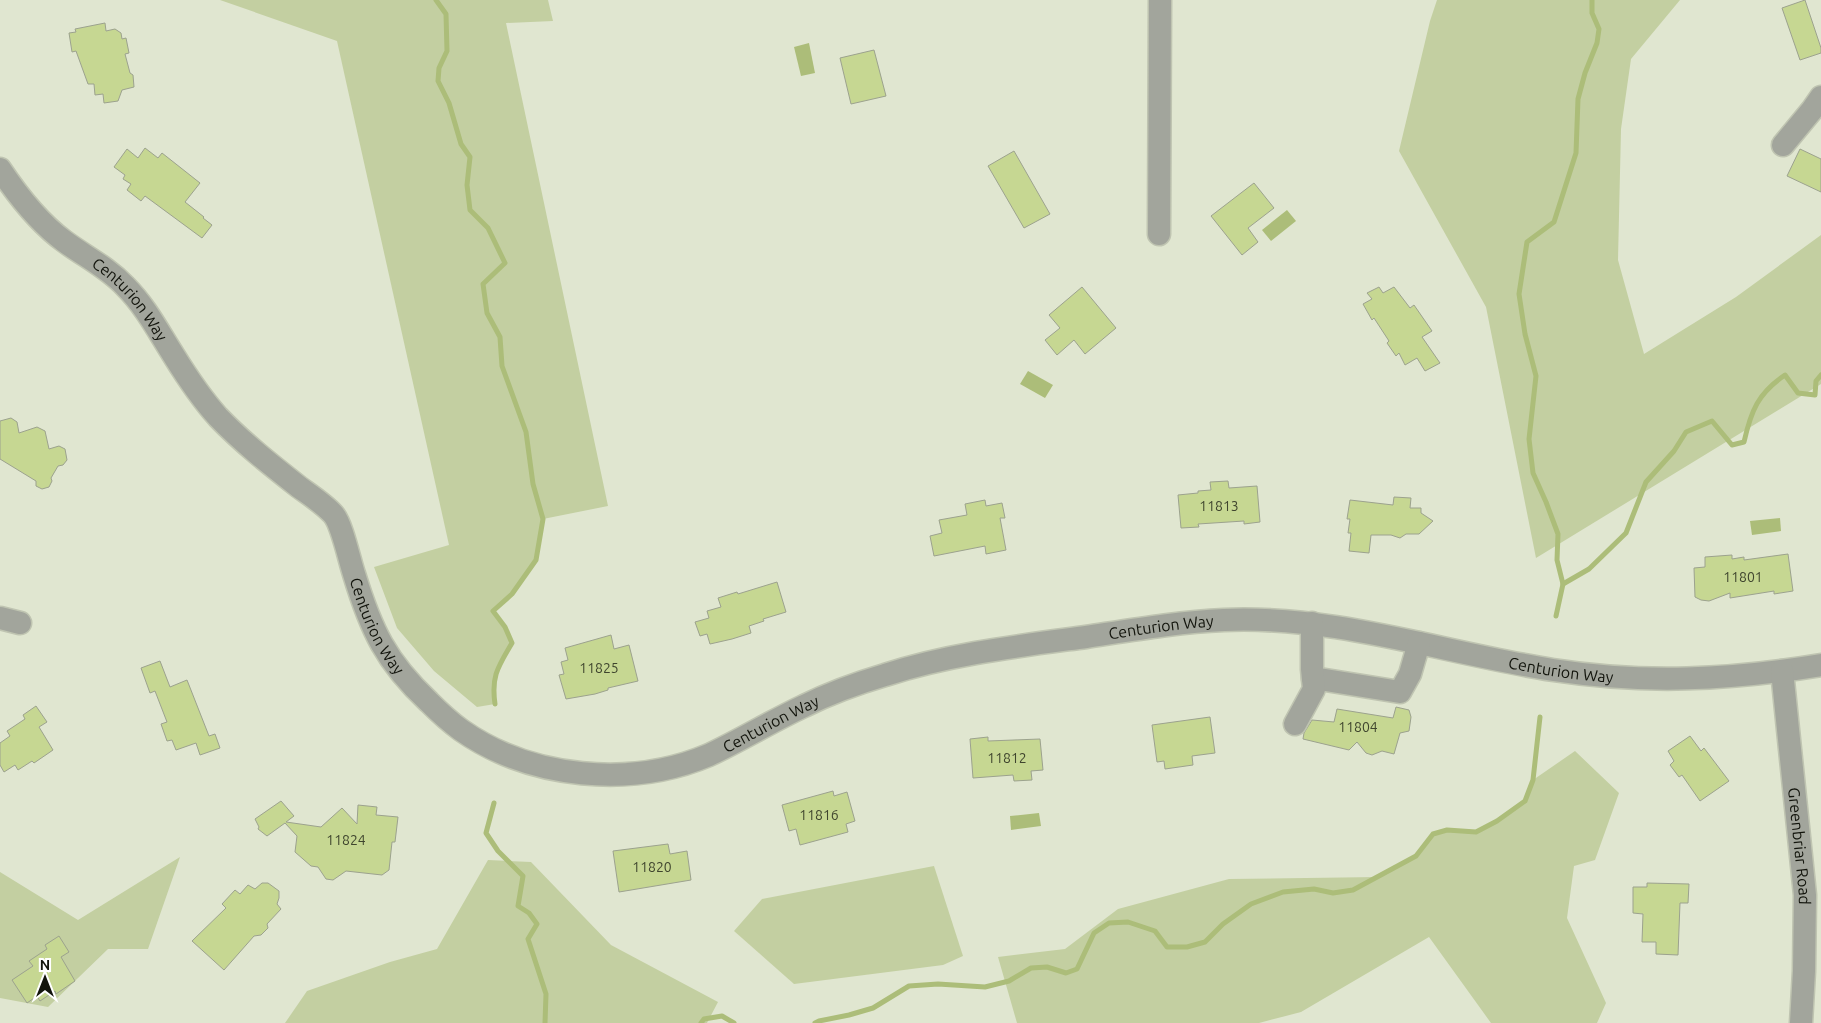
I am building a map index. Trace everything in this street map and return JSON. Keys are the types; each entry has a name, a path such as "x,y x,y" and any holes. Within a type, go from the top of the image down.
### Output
{"street":[{"path":"1159,234 1160,0"},
{"path":"1783,145 1821,96"},
{"name":"Centurion Way","path":"0,170 38,219 63,240 112,273 130,290 149,313 194,388 218,417 248,446 336,516 363,606 389,659 407,681 462,730 496,750 527,762 585,773 615,774 674,766 706,756 807,704 887,674 944,659 1188,622 1272,619 1312,623 1550,669 1598,676 1653,680 1706,678 1782,671 1821,664"},
{"path":"1295,724 1314,689 1312,623"},
{"path":"1313,678 1400,692 1410,674 1419,643"},
{"name":"Greenbriar Road","path":"1782,671 1805,895 1801,1023"}],"shaded area":[{"path":"220,0 548,0 553,21 506,23 608,506 543,519 536,560 512,594 493,611 505,627 512,643 495,679 495,704 477,707 434,671 397,628 374,567 449,545 337,41"},
{"path":"1437,0 1680,0 1631,59 1621,129 1618,260 1644,354 1736,297 1821,235 1821,384 1536,558 1486,307 1399,151 1430,21"},
{"path":"809,43 815,73 801,76 794,47"},
{"path":"1287,210 1296,221 1271,241 1262,230"},
{"path":"1028,371 1053,385 1045,398 1020,384"},
{"path":"1780,518 1781,531 1752,535 1750,521"},
{"path":"1575,751 1619,793 1595,860 1574,866 1567,918 1606,1003 1597,1023 1491,1023 1429,937 1301,1012 1259,1023 1017,1023 998,957 1065,949 1118,909 1229,879 1378,877 1416,856 1433,834 1447,830 1476,832 1497,821 1524,801 1533,780"},
{"path":"1039,813 1041,826 1011,830 1010,816"},
{"path":"180,857 148,949 108,949 48,1007 0,998 0,872 78,920"},
{"path":"488,860 531,862 611,945 718,1002 707,1023 285,1023 307,991 390,962 437,949"},
{"path":"934,866 963,956 943,965 794,984 734,931 762,899"}],"building":[{"path":"1805,0 1821,53 1800,60 1782,8"},
{"path":"105,23 106,31 115,29 121,33 122,39 126,38 129,53 125,54 130,73 133,75 134,87 122,90 118,101 104,103 103,94 95,95 94,84 88,84 76,51 72,52 69,33 76,32 75,29"},
{"path":"874,50 886,96 851,104 840,58"},
{"path":"145,148 158,158 162,153 200,183 185,202 212,225 202,238 145,196 141,201 127,190 131,184 123,179 125,175 114,167 127,149 138,158"},
{"path":"1800,149 1821,159 1821,192 1787,176"},
{"path":"1014,151 1050,214 1024,228 988,166"},
{"path":"1254,183 1274,208 1248,228 1258,242 1242,255 1211,216"},
{"path":"1082,287 1116,328 1085,354 1074,340 1057,355 1045,340 1060,328 1049,315"},
{"path":"1379,287 1383,293 1394,287 1410,308 1414,305 1432,331 1422,337 1440,363 1425,371 1417,358 1405,365 1399,353 1396,356 1387,343 1389,341 1374,318 1372,320 1363,304 1372,299 1367,293"},
{"path":"11,418 17,422 19,433 37,427 45,431 49,449 59,446 65,449 67,460 63,465 58,466 51,478 52,481 49,487 42,489 36,486 36,481 0,459 0,421"},
{"path":"1228,481 1229,488 1257,486 1260,522 1244,524 1244,521 1198,524 1199,527 1181,528 1178,495 1211,490 1210,482"},
{"path":"1394,497 1411,498 1410,508 1421,508 1421,513 1433,521 1419,534 1406,534 1400,538 1391,535 1371,535 1369,553 1349,551 1351,533 1348,533 1350,519 1347,519 1350,500 1393,505"},
{"path":"985,500 986,506 1002,503 1005,518 1000,518 1006,550 986,554 985,546 934,556 930,536 942,533 939,520 967,515 965,504"},
{"path":"1788,554 1793,591 1774,594 1774,591 1730,598 1730,593 1709,601 1695,597 1694,568 1705,567 1705,557 1732,555 1732,559 1744,557 1744,560"},
{"path":"777,582 786,612 763,619 764,621 749,626 751,633 732,639 710,644 707,634 700,636 695,622 709,618 707,611 721,607 718,598"},
{"path":"611,635 614,649 629,645 638,681 608,688 608,690 595,694 566,699 559,675 564,674 561,662 568,660 565,648"},
{"path":"160,661 170,687 187,680 209,736 215,734 220,748 200,755 196,743 176,750 172,740 167,741 161,724 167,722 155,691 150,693 141,668"},
{"path":"36,706 47,722 39,727 53,750 34,763 32,761 18,770 15,765 4,772 0,765 0,743 10,736 7,731 25,719 23,715"},
{"path":"1396,707 1409,710 1411,717 1409,731 1400,733 1394,754 1382,751 1372,755 1366,753 1357,742 1349,750 1303,739 1304,733 1312,720 1334,722 1337,709 1393,718"},
{"path":"1210,717 1215,753 1192,756 1193,765 1165,769 1164,761 1157,762 1152,725"},
{"path":"1690,736 1701,751 1704,748 1729,781 1700,801 1682,775 1679,777 1670,765 1674,761 1668,751"},
{"path":"988,737 988,741 1040,739 1043,770 1031,771 1032,780 1014,781 1013,775 973,778 970,739"},
{"path":"833,791 834,796 847,792 855,821 846,824 848,832 800,845 796,829 789,831 782,805"},
{"path":"281,801 294,816 286,822 321,827 342,808 357,824 358,805 377,807 376,815 398,817 395,842 392,842 389,870 382,875 346,871 333,880 326,879 318,867 311,866 295,852 297,836 285,823 267,836 258,829 259,827 255,819"},
{"path":"668,844 670,854 687,851 691,880 619,892 613,851"},
{"path":"262,883 268,883 279,891 277,904 281,909 267,924 268,928 261,935 254,936 224,970 192,941 226,908 222,904 235,890 240,894 248,885 255,889"},
{"path":"1647,883 1689,884 1688,903 1680,903 1678,955 1656,954 1656,942 1642,942 1643,914 1633,913 1633,887 1647,887"},
{"path":"59,936 69,952 61,957 75,981 56,994 55,991 40,1001 37,996 27,1003 12,980 33,966 29,961 47,949 45,945"}],"waterway":[{"path":"436,0 446,14 447,51 439,68 438,81 449,103 461,144 470,157 467,185 470,210 488,228 505,263 483,284 487,313 500,337 502,366 526,432 533,484 543,519 536,560 512,594 493,611 505,627 512,643 495,679 495,704"},
{"path":"1556,616 1563,584 1557,560 1558,534 1533,473 1529,439 1536,376 1525,334 1519,294 1527,242 1554,222 1576,153 1578,99 1585,73 1597,43 1599,29 1592,13 1592,0"},
{"path":"1563,584 1589,569 1626,533 1646,482 1674,451 1686,432 1712,421 1732,445 1744,442 1757,404 1776,382 1785,375 1798,393 1815,395 1816,381 1821,375"},
{"path":"815,1023 873,1008 909,986 938,984 985,987 1009,981 1031,968 1047,967 1066,973 1077,969 1094,933 1109,923 1128,922 1155,931 1167,947 1187,947 1205,942 1223,924 1251,904 1283,892 1314,889 1333,893 1353,890 1416,856 1433,834 1447,830 1476,832 1497,821 1525,801 1533,780 1540,717"},
{"path":"494,803 486,833 498,851 523,876 518,906 529,913 537,924 528,939 546,994 545,1023"},
{"path":"701,1023 704,1019 722,1016 734,1023"}]}
